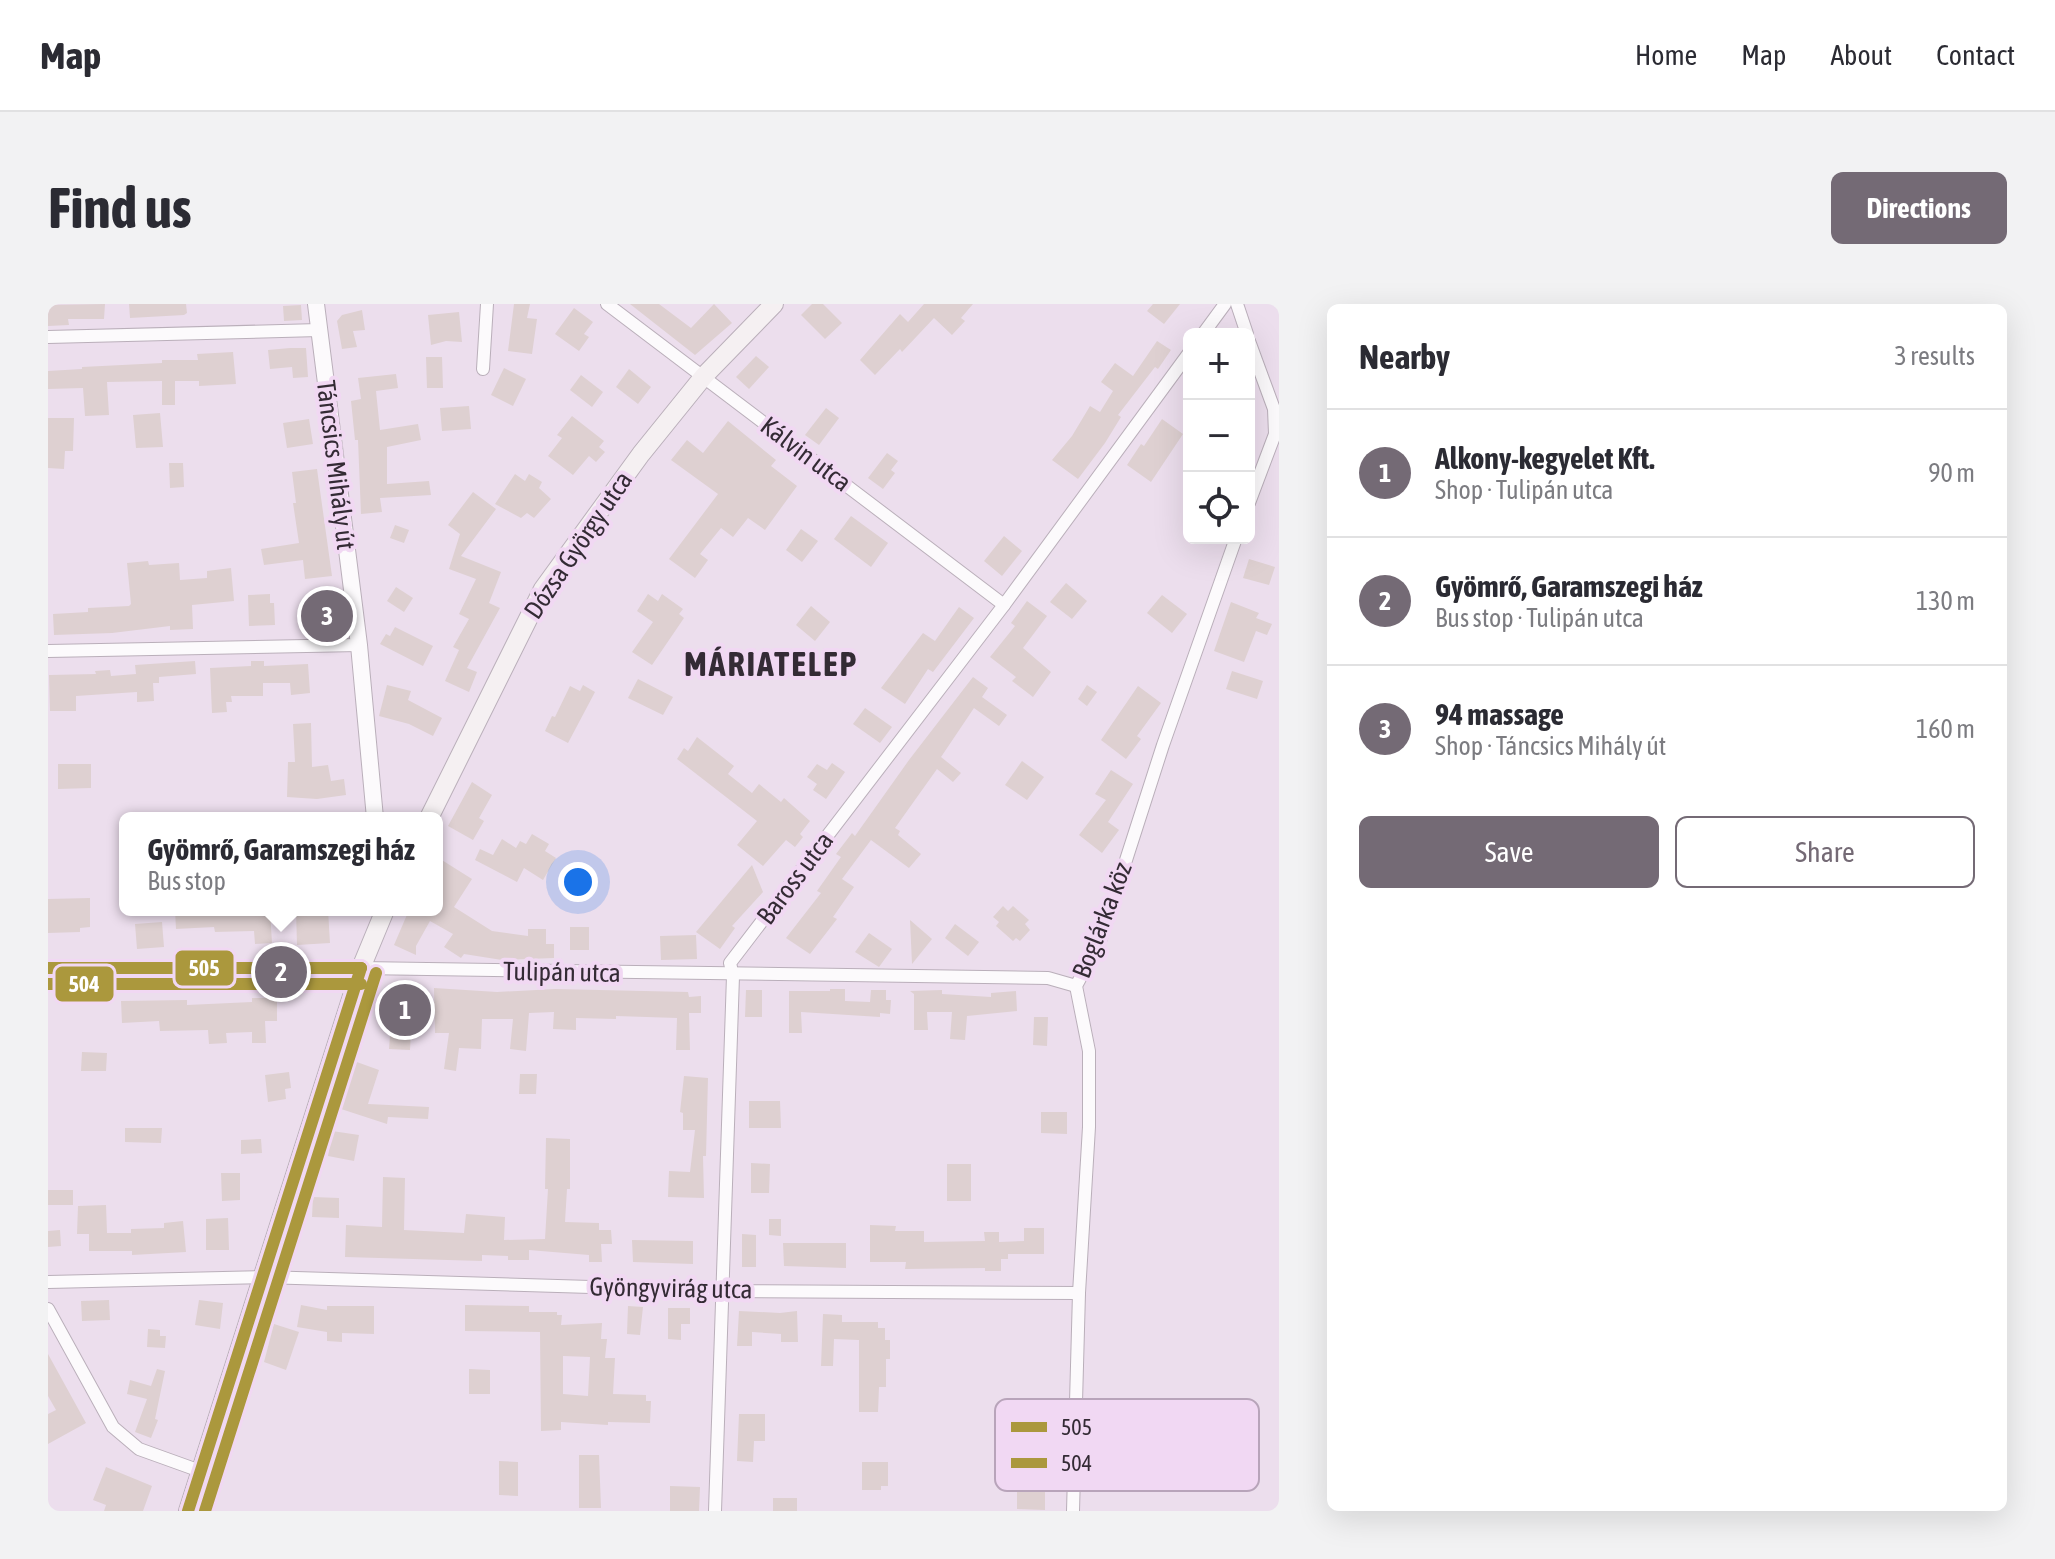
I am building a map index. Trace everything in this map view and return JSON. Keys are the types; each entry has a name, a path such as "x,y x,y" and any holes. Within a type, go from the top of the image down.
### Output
{"main road":[{"name":"Dózsa György utca","path":"432,812 543,589 641,454 704,376 774,304"},
{"path":"188,1511 203,1472 361,968 383,916"}],"street":[{"name":"Táncsics Mihály út","path":"316,304 359,645 374,812"},
{"path":"483,369 487,304"},
{"name":"Kálvin utca","path":"607,304 1004,605"},
{"path":"1207,328 1225,304"},
{"path":"1237,304 1245,328"},
{"path":"48,337 319,330"},
{"path":"1255,357 1274,409 1275,434 1255,487"},
{"name":"Baross utca","path":"715,1511 733,976 730,963 1004,605 1183,361"},
{"name":"Boglárka köz","path":"1076,1399 1089,1127 1089,1051 1076,986 1100,941 1163,745 1234,544"},
{"path":"48,651 359,645"},
{"name":"Tulipán utca","path":"48,968 361,968 733,976 1048,978 1076,986"},
{"name":"Gyöngyvirág utca","path":"48,1282 263,1277 723,1291 1079,1293"},
{"path":"48,1309 113,1427 139,1449 203,1472"},
{"name":"Boglárka köz","path":"1073,1511 1074,1491"}],"building":[{"path":"105,304 104,319 68,319 69,325 48,326 48,305"},
{"path":"129,304 186,304 187,313 130,318"},
{"path":"514,304 530,304 527,318 537,319 532,354 508,351"},
{"path":"630,304 659,304 691,328 714,304 732,323 695,355"},
{"path":"812,304 823,304 842,323 825,339 801,315"},
{"path":"924,304 973,304 961,318 965,321 952,335 934,318 875,375 860,360 900,314 908,322"},
{"path":"1153,304 1180,304 1164,324 1147,311"},
{"path":"301,305 302,320 284,321 283,306"},
{"path":"574,308 593,322 584,334 589,337 579,351 555,334"},
{"path":"362,310 365,330 353,331 357,347 342,349 337,321 342,315"},
{"path":"459,312 462,342 446,341 431,345 428,315"},
{"path":"1157,341 1171,350 1118,415 1121,417 1105,443 1078,479 1052,460 1072,436 1090,406 1100,412 1113,391 1101,382 1115,363 1133,376"},
{"path":"306,348 308,377 293,378 292,367 270,369 268,350"},
{"path":"233,352 236,384 199,386 199,381 175,381 175,405 162,405 162,381 107,382 109,415 85,416 83,388 48,389 48,371 162,363 162,360 198,360 197,354"},
{"path":"756,356 769,367 749,389 736,377"},
{"path":"426,357 442,357 443,388 427,388"},
{"path":"504,368 526,379 513,406 491,395"},
{"path":"629,369 651,387 638,404 616,387"},
{"path":"396,374 398,388 376,391 380,430 418,424 421,440 387,447 387,484 429,481 431,495 380,498 382,512 361,514 358,440 355,440 351,401 361,399 358,378"},
{"path":"581,375 603,392 592,407 570,390"},
{"path":"469,406 471,429 442,431 440,408"},
{"path":"826,408 839,418 819,445 805,435"},
{"path":"160,413 163,447 136,448 133,415"},
{"path":"572,416 604,441 599,447 605,452 596,462 589,456 573,475 548,456 562,438 557,435"},
{"path":"48,418 74,418 73,451 65,451 64,469 48,468"},
{"path":"309,419 313,444 287,448 283,423"},
{"path":"1162,419 1183,434 1151,482 1127,465 1141,444 1144,446"},
{"path":"728,421 776,460 771,466 797,486 765,530 748,518 733,537 721,528 700,554 708,560 695,578 669,559 718,494 671,460 687,440 703,453"},
{"path":"887,453 898,461 891,470 895,473 883,489 868,478"},
{"path":"169,463 183,463 184,487 170,488"},
{"path":"317,469 332,576 305,579 303,560 264,565 261,549 299,543 292,472"},
{"path":"515,474 525,481 529,474 542,482 539,488 551,499 534,518 527,513 521,518 495,504"},
{"path":"473,492 496,509 461,556 501,572 489,603 500,608 467,668 477,672 469,692 445,681 459,650 453,647 469,619 459,614 476,579 449,569 460,534 448,525"},
{"path":"851,516 888,543 871,567 834,539"},
{"path":"395,525 409,530 404,543 390,538"},
{"path":"801,529 818,541 802,562 786,550"},
{"path":"1004,536 1022,551 1002,576 984,561"},
{"path":"1249,559 1275,567 1269,585 1243,578"},
{"path":"148,561 149,565 179,563 180,580 207,578 207,571 231,568 234,601 192,605 193,629 170,630 170,626 112,633 54,635 53,614 129,606 127,563"},
{"path":"1066,583 1087,601 1072,619 1050,602"},
{"path":"396,587 413,598 404,612 387,601"},
{"path":"270,594 270,603 274,603 275,625 249,626 248,595"},
{"path":"648,594 658,601 662,594 683,609 679,614 684,618 652,665 632,652 653,622 637,611"},
{"path":"1162,595 1187,614 1172,633 1147,613"},
{"path":"1027,601 1047,616 1023,648 1051,672 1033,697 1012,681 1016,677 990,657 1015,626 1011,623"},
{"path":"1231,602 1259,613 1256,618 1272,624 1267,635 1256,631 1244,662 1214,651"},
{"path":"811,606 830,622 815,641 796,625"},
{"path":"959,607 974,618 933,672 928,669 905,704 881,688 923,633 935,641"},
{"path":"395,627 433,646 423,666 380,644"},
{"path":"195,661 196,674 159,677 159,683 153,683 154,701 137,702 137,692 76,696 76,711 50,711 49,675 96,674 95,671 110,670 111,676 136,674 135,665"},
{"path":"251,661 264,661 264,666 308,664 310,693 291,695 290,683 263,683 263,696 231,696 232,702 226,702 227,712 212,713 210,668 251,666"},
{"path":"1232,671 1263,681 1257,699 1226,689"},
{"path":"973,677 988,688 982,697 1007,715 999,726 974,708 941,757 961,773 953,782 937,769 895,828 900,831 898,835 921,854 909,868 871,840 842,879 854,887 833,917 837,919 810,954 786,938 821,893 817,891 841,857 836,854 852,833 855,836"},
{"path":"638,679 673,697 663,715 628,698"},
{"path":"387,685 411,691 408,700 442,718 433,736 409,724 379,716"},
{"path":"583,685 595,692 568,743 545,731 570,686 580,691"},
{"path":"1087,685 1097,692 1087,706 1078,699"},
{"path":"1138,686 1161,703 1137,736 1141,739 1126,759 1101,740"},
{"path":"865,708 892,727 880,743 853,724"},
{"path":"311,723 312,767 328,765 331,781 344,779 346,795 317,799 287,797 288,762 295,762 293,724"},
{"path":"697,737 734,766 728,774 752,793 759,784 781,802 784,798 810,821 795,847 786,840 763,866 737,845 757,821 677,759 684,748 688,751"},
{"path":"1022,761 1044,777 1027,800 1005,785"},
{"path":"832,763 845,772 826,799 813,790 817,784 807,777 817,764 827,770"},
{"path":"58,764 91,764 91,788 58,789"},
{"path":"1111,770 1133,784 1108,822 1119,830 1102,853 1079,835 1106,800 1095,794"},
{"path":"472,782 492,795 479,818 484,821 473,840 448,826"},
{"path":"532,834 549,844 545,851 556,858 543,880 524,868 517,882 475,860 480,849 493,855 502,839 516,848 520,841 526,844"},
{"path":"443,861 472,879 454,907 492,931 528,936 528,929 546,929 546,944 554,944 554,958 502,960 464,954 461,958 444,947 453,934 430,921 416,946 416,955 394,945 406,916 443,916"},
{"path":"752,865 763,892 732,926 735,928 720,949 696,932"},
{"path":"90,898 90,927 80,928 80,932 48,933 48,899"},
{"path":"1003,906 1008,911 1013,906 1029,920 1025,924 1030,930 1020,941 1016,938 1013,941 996,926 999,922 993,917"},
{"path":"175,916 270,916 272,943 255,944 254,931 215,932 214,927 176,929"},
{"path":"296,916 328,916 330,943 297,945"},
{"path":"910,920 932,939 912,964"},
{"path":"162,922 164,947 137,949 135,924"},
{"path":"955,924 979,942 968,956 945,938"},
{"path":"570,927 589,927 589,950 570,950"},
{"path":"869,933 892,949 879,967 855,952"},
{"path":"696,935 697,959 661,960 660,936"},
{"path":"434,988 497,992 555,989 688,992 689,997 701,996 701,1013 689,1013 690,1050 676,1050 677,1018 576,1018 576,1030 553,1029 554,1012 529,1013 526,1051 510,1049 513,1019 482,1019 481,1049 459,1048 456,1071 444,1069 449,1033 435,1033"},
{"path":"845,989 845,1001 870,1002 871,990 886,990 886,1000 891,1000 890,1014 880,1013 880,1017 801,1012 802,1033 789,1033 789,991"},
{"path":"746,990 762,990 762,1017 745,1017"},
{"path":"942,990 942,994 991,997 991,993 1016,991 1017,1011 967,1016 965,1040 950,1039 952,1012 927,1012 928,1030 914,1030 914,994 910,991"},
{"path":"252,998 277,998 277,1021 265,1021 266,1043 252,1043 252,1032 226,1033 227,1043 209,1044 208,1030 160,1031 159,1021 122,1023 121,1001 187,1000 187,1005 252,1002"},
{"path":"413,998 410,1050 389,1049 391,1022 397,1025"},
{"path":"1034,1017 1048,1017 1047,1046 1033,1045"},
{"path":"82,1052 107,1053 106,1071 81,1071"},
{"path":"354,1061 379,1070 368,1104 429,1107 428,1119 388,1117 387,1124 338,1108"},
{"path":"289,1072 291,1088 285,1089 286,1099 268,1102 265,1075"},
{"path":"520,1074 537,1074 536,1094 519,1094"},
{"path":"684,1076 708,1078 704,1198 668,1197 669,1171 690,1172 695,1130 683,1130 683,1113 680,1112"},
{"path":"749,1101 780,1101 781,1128 749,1128"},
{"path":"1041,1112 1067,1112 1067,1134 1041,1133"},
{"path":"125,1128 162,1128 161,1143 125,1142"},
{"path":"332,1131 359,1135 354,1161 328,1156"},
{"path":"546,1138 570,1139 570,1189 567,1189 565,1222 599,1223 599,1230 611,1230 612,1244 601,1244 602,1262 589,1262 589,1255 529,1250 529,1260 482,1255 482,1261 345,1257 346,1225 382,1227 383,1177 405,1178 404,1230 464,1233 466,1214 505,1217 504,1240 545,1239 548,1189 545,1189"},
{"path":"261,1139 262,1153 241,1154 241,1140"},
{"path":"751,1163 770,1164 769,1193 751,1193"},
{"path":"947,1164 971,1164 971,1201 947,1201"},
{"path":"221,1173 240,1173 240,1200 222,1201"},
{"path":"48,1190 73,1190 73,1205 48,1205"},
{"path":"313,1197 339,1198 339,1218 312,1217"},
{"path":"106,1205 107,1233 164,1228 164,1223 183,1221 186,1252 132,1255 132,1251 89,1251 89,1234 77,1234 78,1206"},
{"path":"228,1218 229,1250 206,1250 206,1219"},
{"path":"769,1219 781,1219 781,1236 769,1235"},
{"path":"870,1225 896,1226 895,1231 924,1231 924,1242 985,1241 984,1232 999,1232 999,1242 1024,1241 1024,1228 1044,1228 1044,1254 1008,1254 1008,1259 1001,1259 1001,1271 985,1271 985,1268 905,1269 906,1262 870,1262"},
{"path":"60,1230 61,1246 48,1247 48,1231"},
{"path":"742,1234 756,1235 756,1267 742,1267"},
{"path":"632,1240 693,1241 693,1264 633,1262"},
{"path":"783,1243 846,1243 846,1268 784,1266"},
{"path":"109,1300 110,1320 82,1321 81,1301"},
{"path":"199,1300 223,1303 220,1329 195,1325"},
{"path":"301,1305 327,1310 327,1306 374,1306 374,1334 342,1333 342,1342 327,1341 327,1332 297,1327"},
{"path":"465,1305 529,1306 529,1312 557,1312 557,1315 562,1315 561,1325 602,1323 601,1339 607,1339 605,1358 615,1358 613,1394 646,1395 646,1401 651,1401 650,1423 608,1422 608,1425 561,1422 561,1430 541,1431 540,1332 465,1331","holes":["563,1356 590,1357 588,1396 563,1394"]},
{"path":"628,1306 643,1307 640,1335 627,1334"},
{"path":"668,1308 690,1308 690,1324 681,1324 681,1340 668,1339"},
{"path":"739,1311 797,1311 798,1342 781,1342 781,1334 752,1332 752,1346 737,1346"},
{"path":"823,1314 842,1315 842,1322 878,1322 878,1328 885,1328 885,1340 890,1340 890,1359 886,1359 886,1387 879,1387 878,1412 859,1412 859,1340 834,1339 833,1366 821,1366"},
{"path":"274,1324 299,1332 286,1370 264,1362"},
{"path":"148,1329 160,1330 160,1336 166,1336 165,1348 147,1347"},
{"path":"48,1354 86,1423 48,1444 48,1414 56,1410 48,1396"},
{"path":"157,1369 165,1371 155,1419 158,1420 151,1438 135,1432 147,1399 127,1394 130,1380 151,1386"},
{"path":"469,1369 490,1370 490,1394 469,1394"},
{"path":"739,1414 765,1414 765,1441 754,1441 753,1462 737,1461"},
{"path":"579,1455 599,1455 601,1508 579,1508"},
{"path":"499,1461 518,1462 518,1496 499,1495"},
{"path":"862,1462 888,1462 888,1486 881,1486 881,1490 862,1490"},
{"path":"106,1467 152,1486 143,1511 104,1511 106,1505 93,1500"},
{"path":"670,1486 700,1487 699,1511 670,1511"},
{"path":"1017,1491 1045,1491 1045,1510 1017,1509"},
{"path":"773,1498 797,1498 797,1511 773,1511"}],"waterway":[{"path":"48,978 115,976"}],"transit line":[{"name":"505","path":"48,968 361,968"},
{"name":"505","path":"188,1511 361,968"},
{"name":"504","path":"205,1511 376,973"},
{"name":"504","path":"48,984 361,984"}],"place":[{"name":"94 massage","path":"327,616"},
{"name":"Gyömrő, Garamszegi ház","path":"281,972"},
{"name":"Alkony-kegyelet Kft.","path":"405,1010"}],"district":[{"name":"MÁRIATELEP","path":"771,663"}]}
